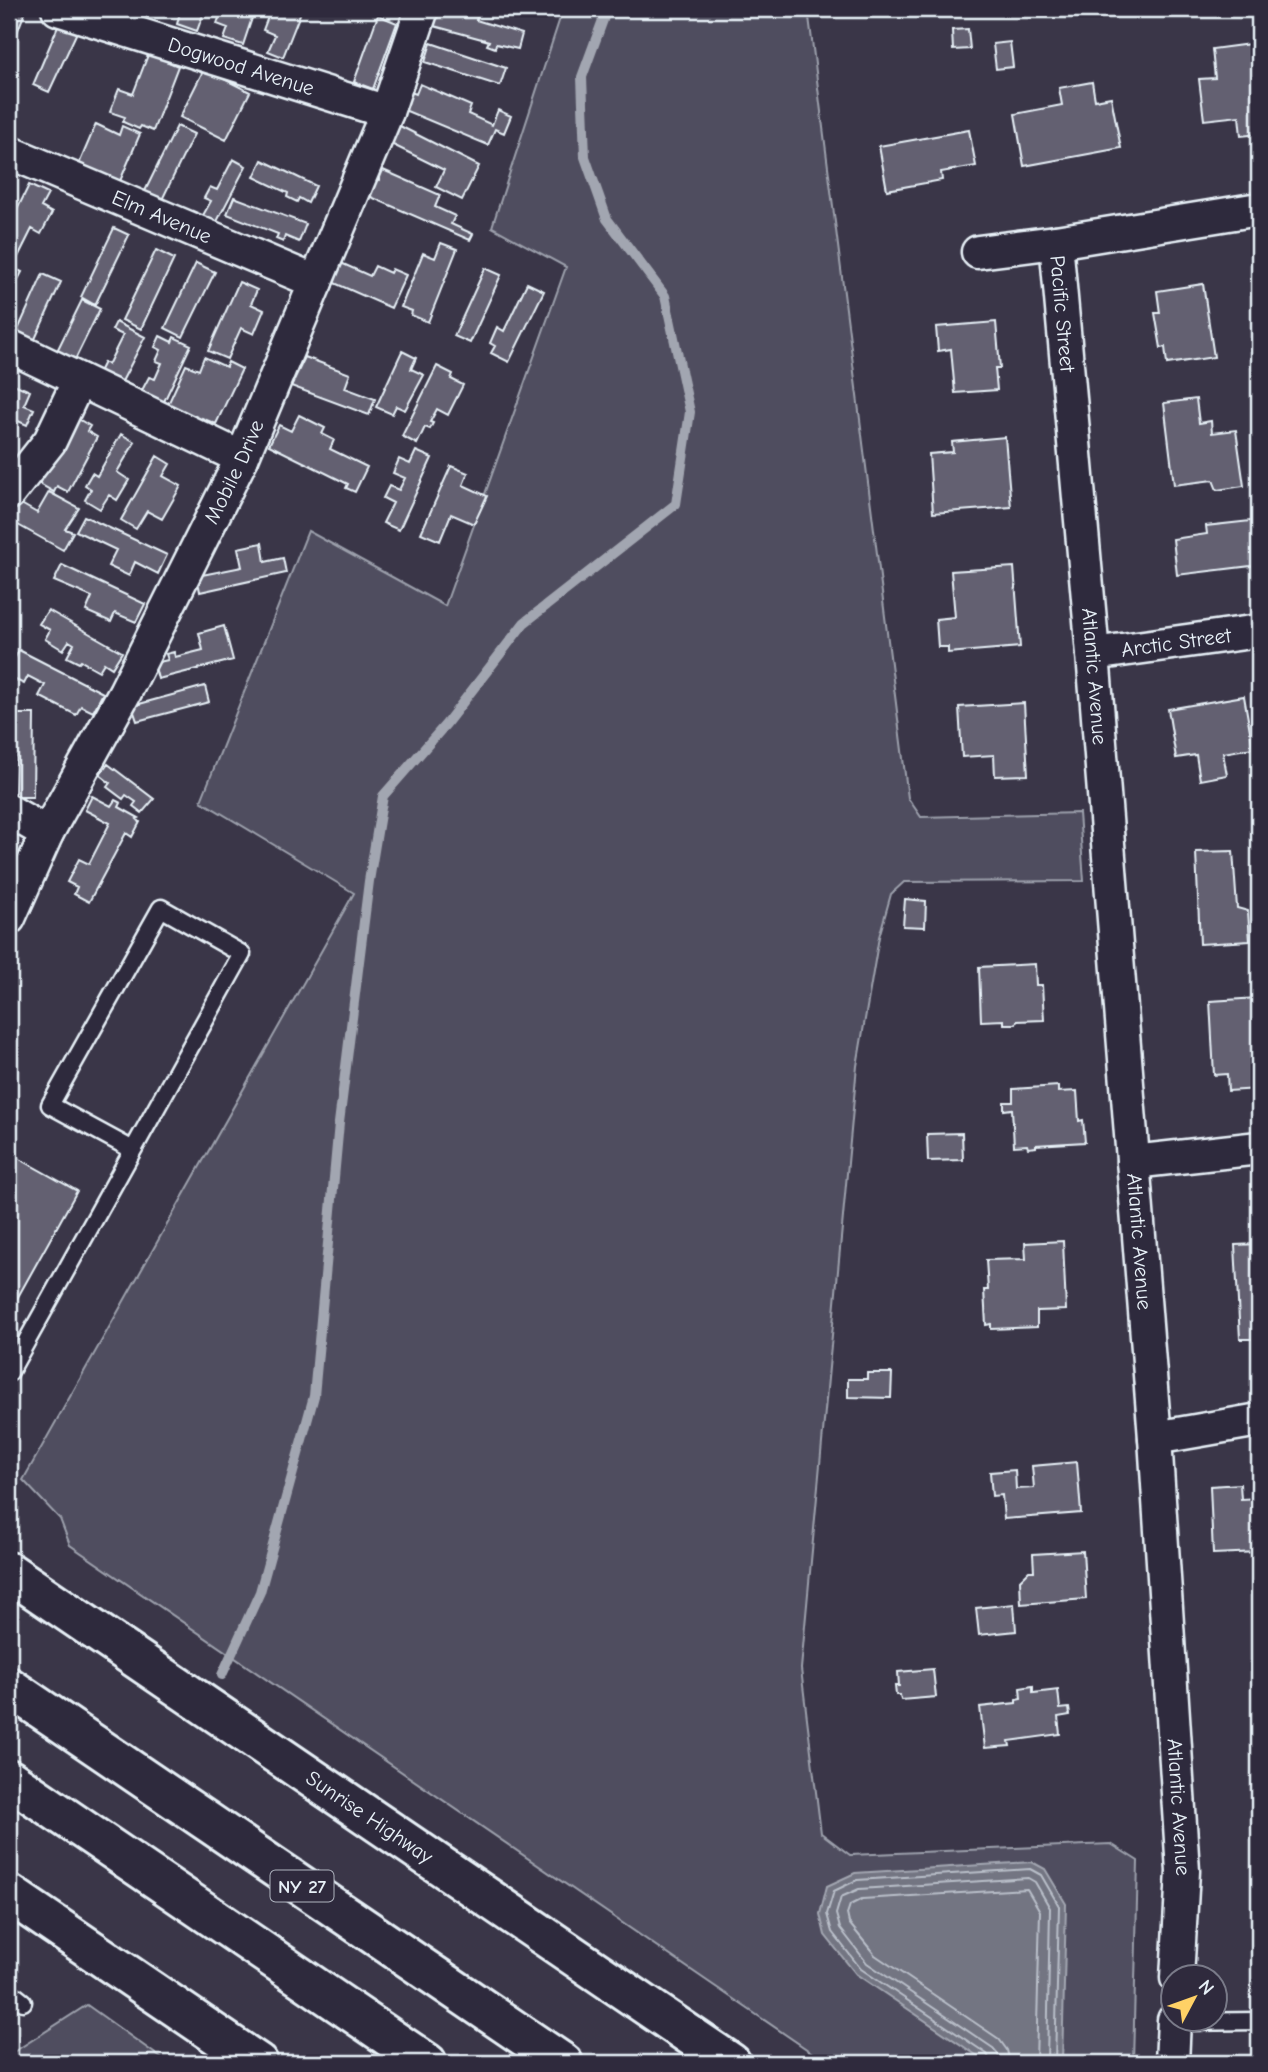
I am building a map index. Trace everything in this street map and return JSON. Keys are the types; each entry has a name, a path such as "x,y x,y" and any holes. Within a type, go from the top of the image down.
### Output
{"main road":[{"name":"Sunrise Highway","path":"9,1573 731,2063"},
{"path":"9,1681 40,1708"},
{"name":"NY 27","path":"9,1687 563,2063"},
{"path":"9,1779 427,2063"},
{"path":"9,1790 67,1819"},
{"path":"9,1895 258,2063"}],"street":[{"name":"Dogwood Avenue","path":"58,9 387,113"},
{"name":"Mobile Drive","path":"9,918 47,833 125,692 242,458 387,113 422,9"},
{"name":"Elm Avenue","path":"9,152 316,282"},
{"name":"Pacific Street","path":"1080,507 1056,242 1259,209"},
{"path":"978,252 1056,242"},
{"path":"9,346 242,458"},
{"path":"9,493 50,441 79,380"},
{"name":"Atlantic Avenue","path":"1080,507 1155,1438 1183,1871 1178,1964"},
{"name":"Arctic Street","path":"1093,654 1259,631"},
{"path":"9,811 47,833"},
{"path":"1133,1162 1259,1148"},
{"path":"1155,1438 1259,1420"},
{"path":"1172,2063 1173,2034"}],"lane":[{"path":"9,1373 242,954 161,908 50,1105 133,1150"},
{"path":"9,1991 23,2002"},
{"path":"1230,2021 1259,2021"}],"shaded area":[{"path":"563,9 808,9 908,798 921,817 1079,813 1084,881 904,882 891,894 879,937 857,1066 801,1669 821,1833 850,1855 1111,1844 1138,1861 1133,2063 827,2063 70,1545 60,1519 23,1480 354,893 201,801 308,531 445,606 566,267 492,227"},
{"path":"87,2005 168,2063 9,2063 9,2055"}],"water":[{"path":"1032,1862 1045,1869 1066,1904 1062,2063 988,2063 856,1974 825,1935 820,1914 827,1886 855,1873"}],"building":[{"path":"9,9 25,12 11,48 15,49 12,57 9,56"},
{"path":"171,9 205,9 197,31 177,24 180,12"},
{"path":"222,9 255,9 243,45 224,39 228,28 217,24"},
{"path":"271,9 302,9 283,57 268,51 275,35 263,30"},
{"path":"439,9 479,10 476,20 522,34 518,49 496,44 495,48 487,45 489,41 434,26"},
{"path":"378,15 397,23 373,89 354,82"},
{"path":"59,24 77,32 49,92 33,85"},
{"path":"968,29 970,49 953,50 952,30"},
{"path":"1010,42 1013,67 996,69 993,44"},
{"path":"431,43 506,68 500,86 425,62"},
{"path":"1258,43 1259,134 1241,136 1239,116 1204,120 1199,79 1215,78 1212,49"},
{"path":"151,47 168,54 166,61 178,66 153,131 141,126 139,129 123,122 125,117 110,112 119,89 133,94"},
{"path":"204,69 250,92 226,140 180,117"},
{"path":"1092,82 1095,100 1111,97 1121,148 1024,166 1015,114 1062,105 1059,88"},
{"path":"420,84 471,106 468,114 492,125 498,110 511,116 504,133 495,129 488,145 404,110 411,92 416,94"},
{"path":"96,124 119,135 122,126 140,134 115,193 98,185 103,174 79,164"},
{"path":"398,125 479,166 462,200 436,187 444,170 389,143"},
{"path":"177,126 194,134 160,204 143,195"},
{"path":"969,130 976,166 941,172 942,180 887,190 879,146"},
{"path":"233,159 246,166 211,233 197,226 211,201 204,198 210,187 217,190"},
{"path":"262,160 316,186 308,203 299,198 297,202 287,197 288,193 254,177"},
{"path":"383,170 440,195 435,207 455,216 451,224 473,234 470,240 364,194 372,177 379,180"},
{"path":"29,185 48,194 41,207 52,213 41,234 32,229 15,263 9,260 9,226"},
{"path":"234,197 306,224 299,242 285,236 283,242 276,239 278,234 227,214"},
{"path":"114,228 129,235 95,305 81,297"},
{"path":"441,243 457,249 428,322 411,315 412,311 401,307 423,253 435,258"},
{"path":"156,250 174,259 141,329 122,320"},
{"path":"332,259 370,276 375,266 390,273 392,269 406,275 391,308 323,278"},
{"path":"196,263 215,272 183,337 165,328"},
{"path":"9,266 22,272 9,297"},
{"path":"485,268 501,275 470,343 454,336"},
{"path":"43,274 61,282 30,350 12,343"},
{"path":"239,282 257,290 251,304 264,310 254,334 241,328 227,359 208,351"},
{"path":"527,283 544,291 509,362 491,353 495,346 490,343 497,327 504,331"},
{"path":"1203,284 1214,357 1167,364 1165,347 1161,348 1155,313 1160,313 1157,291"},
{"path":"82,300 100,309 71,368 53,359"},
{"path":"116,322 145,337 115,395 99,372 104,362 108,365 123,335 112,330"},
{"path":"996,322 1000,368 995,368 997,390 955,393 951,349 938,351 936,327"},
{"path":"160,336 172,342 174,337 191,345 159,412 140,394 149,377 155,379 162,363 156,361 161,350 155,347"},
{"path":"402,351 416,358 411,369 424,375 405,410 396,406 392,414 376,407"},
{"path":"204,357 226,367 228,362 242,369 216,424 202,418 196,432 164,413 186,365 199,370"},
{"path":"305,357 350,374 345,388 375,399 369,415 291,386"},
{"path":"437,366 453,374 451,379 463,385 448,415 437,409 430,422 433,423 430,429 425,427 417,444 402,436"},
{"path":"9,382 30,391 24,405 34,409 27,425 9,417"},
{"path":"1196,399 1199,423 1211,421 1212,433 1236,430 1244,486 1217,490 1213,480 1174,485 1164,403"},
{"path":"299,415 325,428 322,434 334,440 330,449 367,467 355,492 346,488 348,484 269,445 279,425 291,431"},
{"path":"75,417 90,426 87,431 97,437 68,492 57,486 54,492 40,484"},
{"path":"121,434 135,442 117,472 129,480 117,500 109,495 100,509 85,500 91,489 85,485 92,473 97,476"},
{"path":"1005,437 1011,507 933,513 929,454 953,452 952,442"},
{"path":"416,451 432,458 399,530 383,523 393,503 383,498 389,486 399,490 405,478 393,473 399,459 410,464"},
{"path":"157,456 170,464 163,476 181,486 162,519 147,511 136,529 121,520"},
{"path":"451,466 468,473 463,485 487,496 474,524 451,514 440,541 421,533"},
{"path":"49,492 79,508 65,529 73,532 63,550 9,520 9,513 16,501 37,513"},
{"path":"84,516 167,555 158,574 135,562 129,576 108,566 116,550 76,531"},
{"path":"1259,520 1259,565 1177,575 1173,539 1207,534 1206,526"},
{"path":"262,543 265,562 283,558 286,573 200,592 197,576 242,567 238,548"},
{"path":"62,565 145,604 136,622 115,613 111,622 86,611 92,597 54,581"},
{"path":"1014,567 1020,647 948,653 948,647 938,647 936,619 955,617 951,571"},
{"path":"48,610 122,652 112,668 104,663 99,671 81,661 79,663 67,657 74,644 69,641 63,650 45,639 50,630 39,624"},
{"path":"224,626 233,660 158,679 154,663 168,660 166,654 174,652 175,657 203,650 199,633"},
{"path":"19,650 103,693 93,712 81,706 76,715 39,696 45,685 28,676 24,684 9,677 9,669"},
{"path":"205,686 209,702 137,721 132,706"},
{"path":"1244,696 1253,748 1223,753 1227,775 1200,780 1196,755 1176,758 1168,709"},
{"path":"1024,703 1028,775 995,776 994,755 962,757 959,707"},
{"path":"17,714 34,714 33,797 15,797"},
{"path":"108,764 154,799 142,813 133,806 136,802 126,795 123,799 107,787 110,783 100,775"},
{"path":"92,796 111,806 115,800 121,803 119,807 139,818 137,819 140,822 132,837 126,833 89,902 74,894 77,887 67,882 79,859 89,864 110,823 85,810"},
{"path":"1233,851 1237,908 1248,911 1250,941 1200,944 1196,852"},
{"path":"905,899 926,901 925,927 903,926"},
{"path":"1035,964 1036,985 1042,985 1044,1020 1017,1021 1016,1024 1004,1024 1004,1020 981,1021 979,967"},
{"path":"1258,998 1259,1089 1228,1091 1227,1074 1214,1075 1210,1001"},
{"path":"1058,1086 1058,1092 1077,1091 1079,1121 1083,1120 1085,1142 1036,1145 1028,1148 1027,1145 1014,1146 1012,1109 1004,1110 1004,1102 1013,1102 1013,1089"},
{"path":"962,1133 963,1160 928,1161 927,1134"},
{"path":"9,1153 77,1191 9,1313"},
{"path":"1063,1241 1066,1310 1037,1311 1037,1327 991,1329 991,1324 986,1325 986,1260 1026,1259 1025,1243"},
{"path":"1259,1244 1259,1339 1240,1339 1235,1245"},
{"path":"867,1373 892,1373 891,1398 848,1397 848,1379 867,1379"},
{"path":"1077,1462 1081,1513 1004,1519 1002,1495 992,1496 990,1472 1015,1470 1016,1489 1034,1488 1032,1466"},
{"path":"1240,1484 1241,1499 1259,1498 1259,1552 1213,1554 1210,1486"},
{"path":"1083,1551 1086,1599 1021,1604 1020,1580 1029,1571 1034,1571 1033,1554"},
{"path":"1014,1604 1016,1631 979,1635 976,1608"},
{"path":"933,1669 936,1697 901,1700 900,1695 896,1695 895,1686 899,1686 898,1672"},
{"path":"1033,1686 1033,1693 1058,1690 1060,1709 1069,1708 1070,1715 1058,1717 1060,1734 1009,1741 1010,1746 985,1748 980,1707 1016,1703 1016,1700 1021,1699 1020,1688"}],"waterway":[{"path":"222,1675 260,1592 314,1396 339,1123 369,881 383,796 446,724 524,623 676,504 690,412 665,296 607,219 585,157 582,77 607,9"}]}
